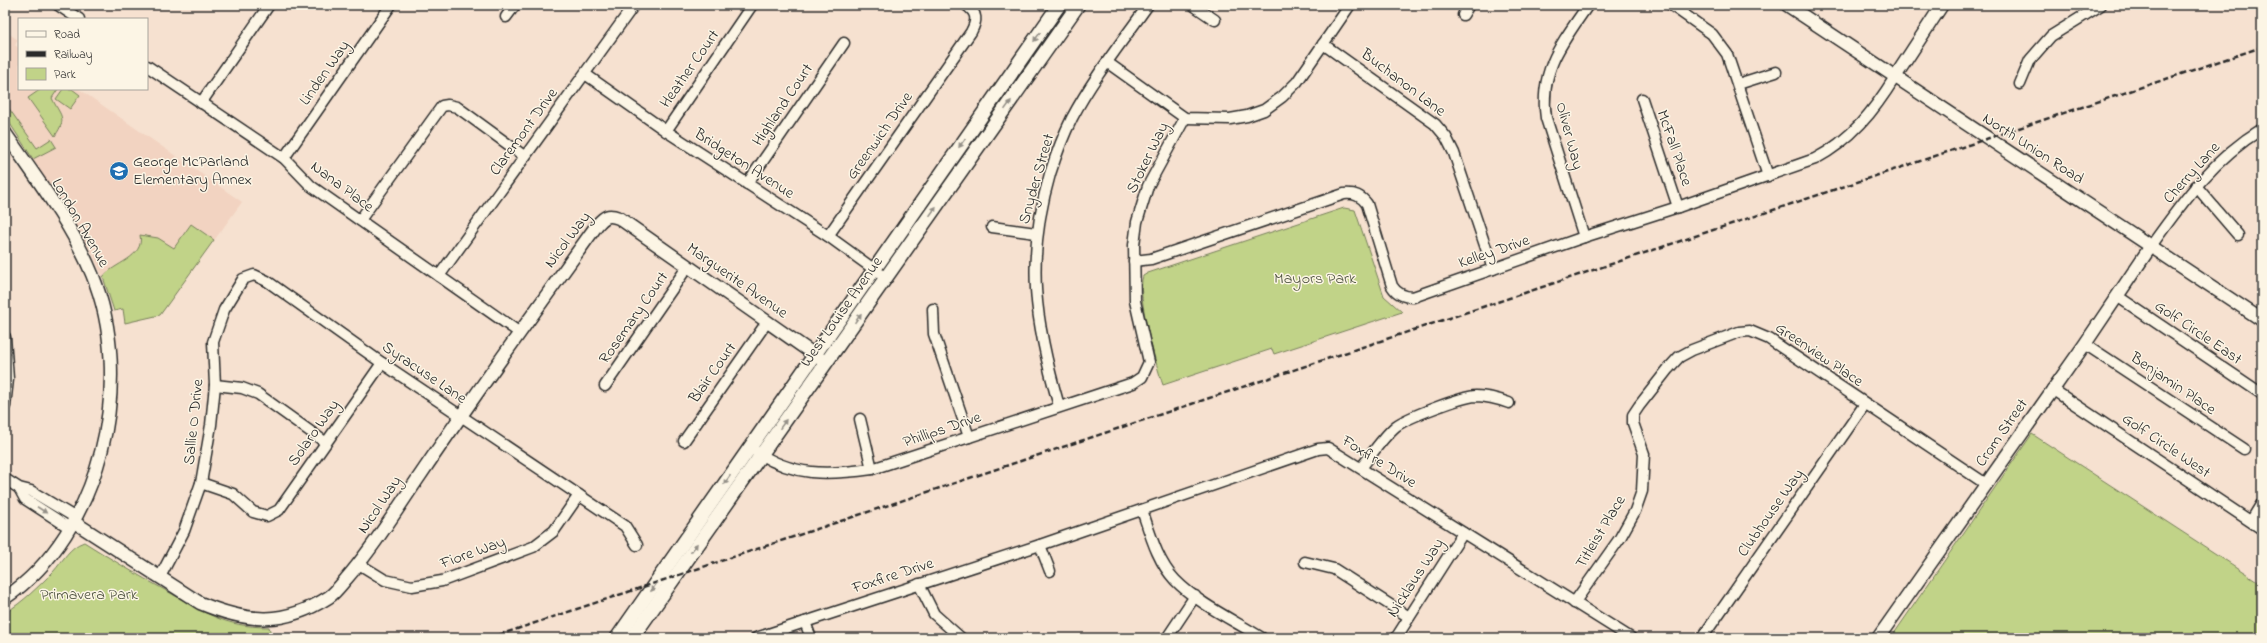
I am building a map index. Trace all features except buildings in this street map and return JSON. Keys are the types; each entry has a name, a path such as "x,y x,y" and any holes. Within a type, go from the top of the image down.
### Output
{"main road":[{"name":"West Louise Avenue","path":"632,638 755,452 814,354 1059,5"},
{"name":"West Louise Avenue","path":"617,638 755,452 826,363 1078,5"}],"street":[{"path":"58,5 78,18"},
{"path":"201,103 269,5"},
{"name":"Linden Way","path":"284,158 391,5"},
{"path":"506,17 515,5"},
{"name":"Claremont Drive","path":"440,276 524,156 634,5"},
{"name":"Heather Court","path":"666,131 752,5"},
{"name":"Greenwich Drive","path":"828,236 976,22 976,14 966,5"},
{"name":"Snyder Street","path":"1059,406 1039,328 1035,285 1036,233 1056,156 1068,127 1086,95 1148,5"},
{"path":"1193,5 1215,20"},
{"path":"1108,63 1185,118 1230,119 1246,116 1264,110 1282,97 1297,82 1350,5"},
{"path":"1462,15 1469,5"},
{"name":"Oliver Way","path":"1584,237 1546,118 1544,103 1547,72 1555,54 1588,5"},
{"path":"1671,5 1712,34 1722,46 1738,84 1768,176"},
{"name":"North Union Road","path":"1787,5 2262,320"},
{"path":"1895,77 1942,5"},
{"path":"2020,84 2030,60 2051,36 2100,5"},
{"name":"Highland Court","path":"747,184 844,43"},
{"name":"Buchanon Lane","path":"1324,44 1435,124 1446,137 1454,153 1493,269"},
{"name":"Nana Place","path":"148,67 284,158 311,186 520,333"},
{"path":"1738,84 1776,72"},
{"name":"Bridgeton Avenue","path":"585,74 666,131 828,236 886,278"},
{"name":"Kelley Drive","path":"1134,261 1151,259 1344,194 1351,194 1362,198 1367,204 1392,286 1398,293 1406,297 1413,296 1815,160 1843,142 1866,118 1895,77"},
{"name":"McFall Place","path":"1642,99 1678,207"},
{"path":"360,220 426,126 442,106 448,105 457,107 524,156"},
{"name":"Stoker Way","path":"1142,376 1147,368 1148,355 1139,327 1135,301 1134,261 1137,222 1148,186 1185,118"},
{"name":"Cherry Lane","path":"2151,246 2196,186 2217,163 2261,131"},
{"name":"London Avenue","path":"5,133 59,213 82,253 98,292 107,322 111,373 111,399 100,456 73,522 42,567 5,598"},
{"path":"2196,186 2238,235"},
{"name":"Nicol Way","path":"5,479 19,488 31,491 73,522 200,603 223,612 249,619 276,618 299,613 330,596 359,564 461,415 604,217 611,215 629,225"},
{"name":"Marguerite Avenue","path":"629,225 826,363"},
{"path":"992,228 1036,233"},
{"name":"Crom Street","path":"1878,638 2085,344 2151,246"},
{"name":"Rosemary Court","path":"605,386 688,266"},
{"name":"Syracuse Lane","path":"254,275 267,281 382,363 625,526 637,545"},
{"name":"Sallie O Drive","path":"160,577 184,531 201,483 211,425 215,385 213,342 224,310 243,279 254,275"},
{"name":"Golf Circle East","path":"2117,296 2262,394"},
{"path":"933,309 934,334 969,437"},
{"name":"Blair Court","path":"684,441 767,322"},
{"name":"Greenview Place","path":"1642,450 1633,423 1633,415 1668,369 1679,357 1692,350 1740,332 1750,331 1769,338 1986,484"},
{"path":"5,337 8,379 5,406"},
{"name":"Benjamin Place","path":"2085,344 2244,449"},
{"name":"Solaro Way","path":"201,483 233,494 254,512 267,516 280,510 325,442 382,363"},
{"name":"Phillips Drive","path":"755,452 780,465 812,473 835,474 872,469 1059,406 1133,383 1142,376"},
{"path":"215,385 242,388 258,394 325,442"},
{"name":"Golf Circle West","path":"2052,389 2262,529"},
{"path":"1361,468 1385,436 1397,425 1411,417 1474,396 1488,396 1509,403"},
{"name":"Clubhouse Way","path":"1702,638 1865,404"},
{"path":"860,420 872,469"},
{"name":"Foxfire Drive","path":"756,638 1040,545 1318,449 1335,451 1631,638"},
{"name":"Titleist Place","path":"1574,603 1620,538 1635,511 1642,491 1644,466 1642,450"},
{"name":"Fiore Way","path":"359,564 385,580 412,586 442,581 533,547 554,530 579,496"},
{"path":"2251,521 2262,503"},
{"path":"1142,510 1156,549 1174,579 1195,596 1262,638"},
{"name":"Nicklaus Way","path":"1396,638 1463,533"},
{"path":"1040,545 1050,571"},
{"path":"1305,562 1334,569 1409,616"},
{"path":"919,584 934,614 961,638"},
{"path":"1167,638 1195,596"},
{"path":"805,622 811,638"}],"shaded area":[{"name":"George McParland Elementary Annex","path":"5,31 18,40 15,45 18,47 18,90 80,90 242,202 160,315 125,323 123,309 114,311 110,295 94,256 5,116"}],"green space":[{"path":"40,90 57,90 52,98 62,120 59,130 55,136 28,98"},
{"path":"62,90 73,90 80,95 70,109 56,99"},
{"path":"5,103 37,148 51,139 56,147 33,159 5,116"},
{"name":"Mayors Park","path":"1344,208 1355,210 1384,296 1402,312 1274,354 1272,349 1163,385 1144,314 1142,298 1143,276 1148,273"},
{"path":"191,224 214,240 160,315 125,323 123,309 114,311 103,277 133,255 138,249 140,235 158,238 174,248"},
{"path":"2032,434 2262,584 2262,638 1891,638"},
{"name":"Primavera Park","path":"84,542 144,579 214,617 239,624 269,627 272,638 5,638 5,613 36,589 53,572 74,547"}],"railway":[{"path":"490,638 2262,47"}],"place":[{"name":"George McParland Elementary Annex","path":"119,171"}]}
